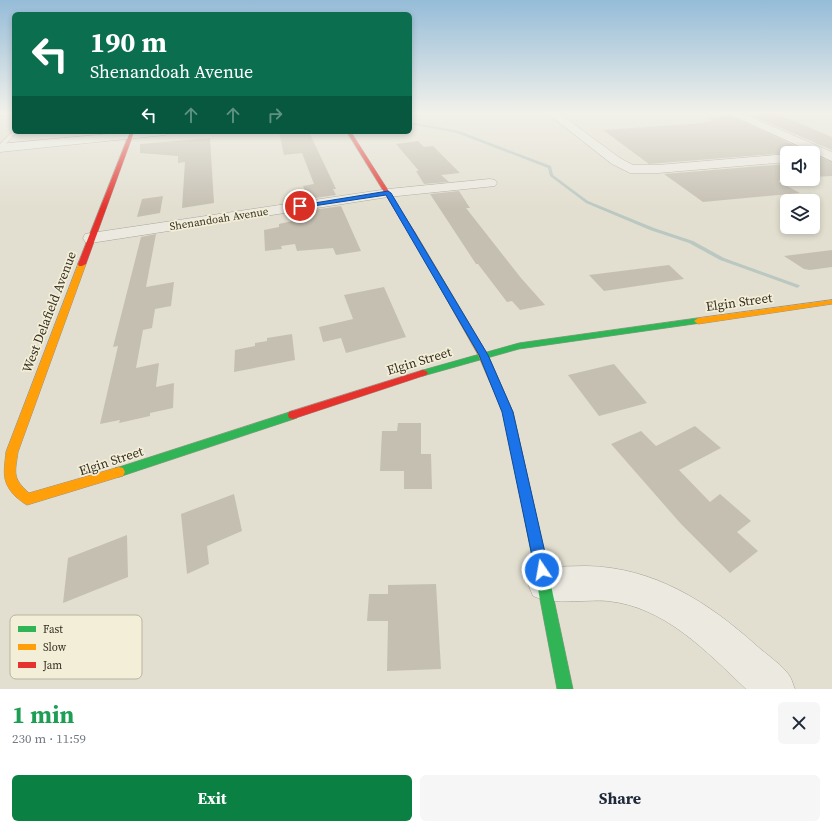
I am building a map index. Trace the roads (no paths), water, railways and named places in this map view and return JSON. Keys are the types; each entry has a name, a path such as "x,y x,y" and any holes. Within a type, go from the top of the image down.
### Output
{"street":[{"path":"0,148 27,145"},
{"name":"West Delafield Avenue","path":"26,499 12,485 10,469 12,452 38,378 128,145"},
{"path":"357,145 388,193 483,355 508,412 545,584 565,689"},
{"path":"595,145 622,165 638,170 780,159"},
{"path":"805,145 830,156"},
{"name":"Shenandoah Avenue","path":"91,238 388,193 490,183"},
{"name":"Elgin Street","path":"26,499 68,488 299,412 483,355 519,346 832,302"},
{"path":"545,584 574,582 626,586 659,597 688,612 775,689"}],"waterway":[{"path":"493,145 550,167 551,175 587,202 652,229 691,242 722,259 797,286"}]}
